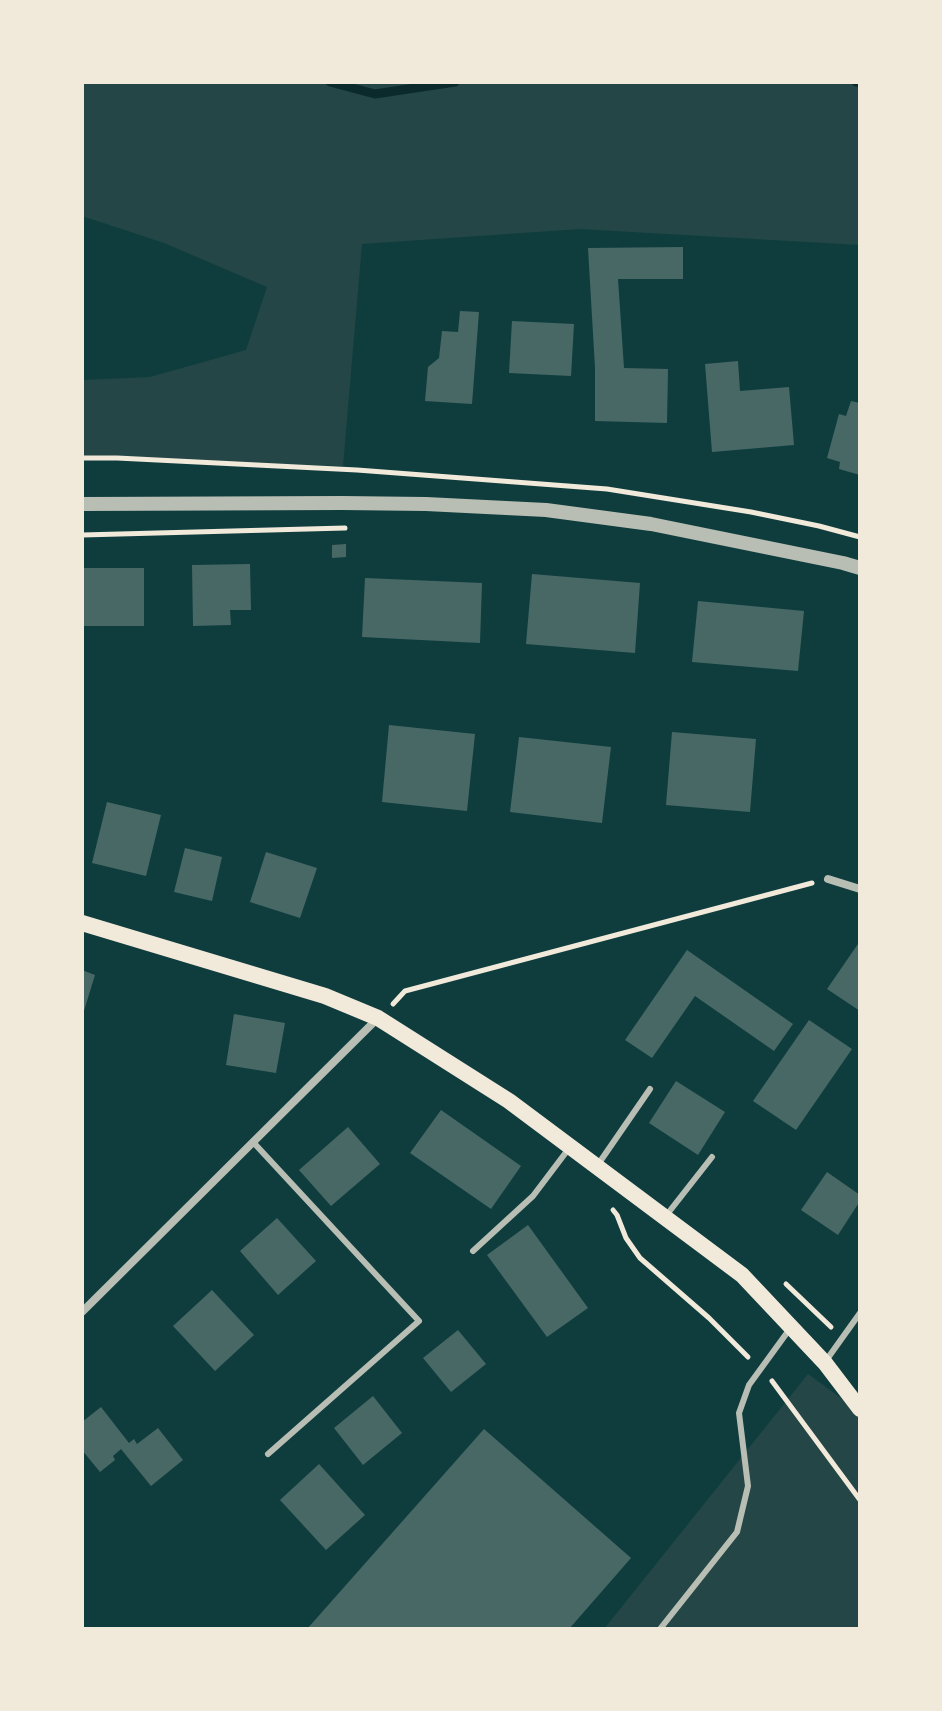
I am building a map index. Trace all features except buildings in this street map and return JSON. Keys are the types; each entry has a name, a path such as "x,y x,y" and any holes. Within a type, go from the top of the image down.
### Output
{"main road":[{"path":"82,923 325,996 378,1018 509,1101 742,1275 825,1363 860,1409"}],"street":[{"path":"82,504 364,503 546,510 651,524 860,568"},
{"path":"828,879 860,889"},
{"path":"82,1312 378,1018"}],"lane":[{"path":"597,1166 650,1089"},
{"path":"253,1142 419,1321 268,1454"},
{"path":"473,1251 533,1196 570,1147"},
{"path":"665,1217 712,1157"},
{"path":"825,1363 860,1313"},
{"path":"660,1629 737,1532 748,1486 739,1413 749,1385 791,1327"}],"path":[{"path":"82,458 376,472"},
{"path":"82,535 354,528"},
{"path":"378,1018 405,991 828,879"},
{"path":"606,1202 617,1215 626,1238 640,1258 709,1318 778,1387 860,1500"}],"shaded area":[{"path":"82,82 860,82 860,245 580,229 362,244 343,466 82,458 82,380 150,377 246,350 267,287 164,243 82,216"},
{"path":"808,1374 860,1412 860,1629 604,1629"}],"waterway":[{"path":"330,82 375,94 455,82"},
{"path":"856,82 860,83"}]}
